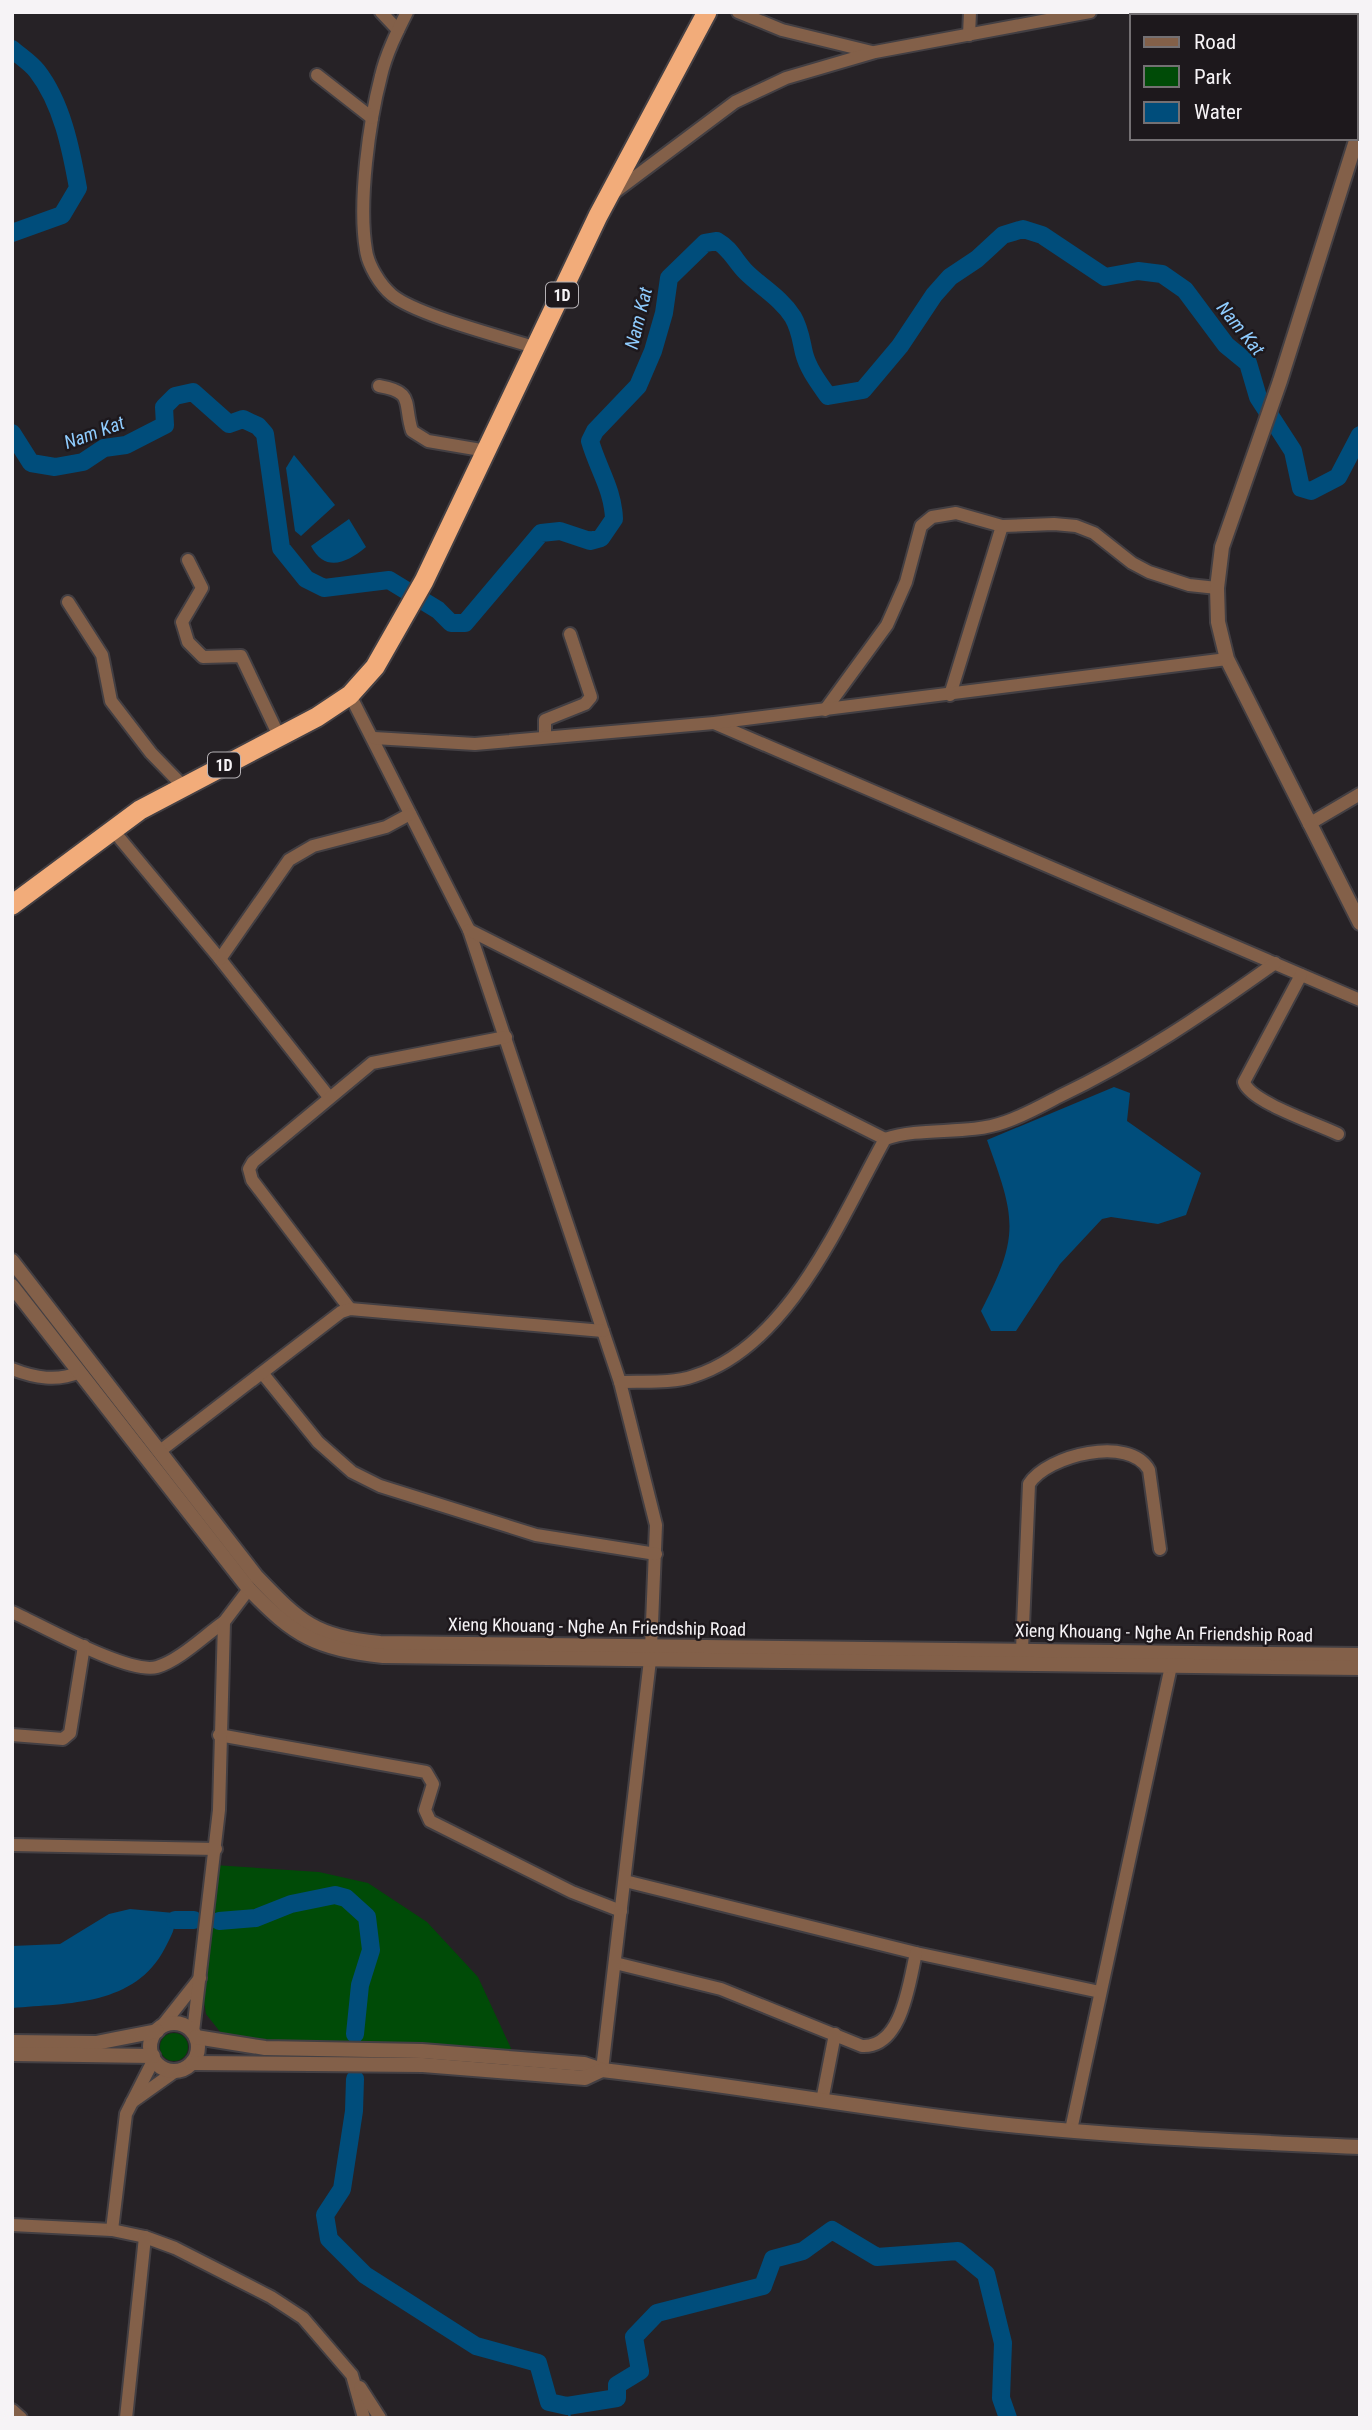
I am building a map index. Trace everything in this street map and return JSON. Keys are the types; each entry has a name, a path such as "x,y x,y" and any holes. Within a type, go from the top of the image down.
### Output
{"highway":[{"name":"1D","path":"12,905 112,829 183,786 350,695 375,667 424,581 609,196 707,12"}],"street":[{"path":"381,12 398,30"},
{"path":"407,12 381,74 372,118 363,218 366,253 377,277 392,295 414,307 537,348"},
{"path":"738,12 782,30 875,52"},
{"path":"968,35 970,12"},
{"path":"609,196 735,102 786,78 875,52 1090,12"},
{"path":"317,75 372,118"},
{"path":"1356,140 1280,381 1222,547 1217,588 1218,622 1227,659 1309,824 1354,896 1360,923"},
{"path":"379,386 398,389 408,401 412,430 428,441 487,450"},
{"path":"825,709 887,625 897,606 917,547 920,526 925,521 956,513 1002,526 1076,526 1094,533 1132,563 1149,572 1189,585 1217,588"},
{"path":"950,695 1002,526"},
{"path":"188,560 202,588 182,622 188,642 203,657 241,656 279,736"},
{"path":"68,602 103,655 111,701 151,753 183,786"},
{"path":"545,737 545,720 585,704 591,697 570,634"},
{"path":"373,738 475,744 714,723 1227,659"},
{"path":"350,695 468,930 620,1382 656,1525 651,1654 603,2070"},
{"path":"714,723 1360,1000"},
{"path":"1309,824 1360,794"},
{"path":"220,959 289,860 313,846 386,827 410,814"},
{"path":"112,829 220,959 329,1097"},
{"path":"468,930 885,1139"},
{"path":"620,1382 677,1380 696,1376 740,1353 783,1312 821,1254 885,1139 909,1130 972,1130 1007,1121 1119,1069 1186,1027 1275,963"},
{"path":"1301,975 1244,1082 1247,1089 1260,1099 1338,1134"},
{"path":"350,1309 252,1180 249,1169 253,1161 372,1063 506,1037"},
{"name":"Xieng Khouang - Nghe An Friendship Road","path":"12,1261 155,1455 249,1589 281,1622 309,1640 345,1652 383,1656 1022,1650 1360,1668"},
{"name":"Xieng Khouang - Nghe An Friendship Road","path":"12,1286 80,1372 155,1455 256,1576 290,1612 312,1628 345,1639 380,1643 651,1654 1171,1659 1360,1655"},
{"path":"155,1455 341,1312 350,1309 603,1331"},
{"path":"12,1369 47,1378 65,1379 80,1372"},
{"path":"263,1374 318,1442 352,1472 380,1486 536,1535 656,1554"},
{"path":"1022,1650 1029,1484 1035,1474 1052,1464 1079,1455 1126,1452 1143,1459 1149,1470 1160,1549"},
{"path":"12,1612 132,1667 157,1667 224,1622 249,1589"},
{"path":"192,2063 197,2053 195,2035 200,1977 216,1849 224,1622"},
{"path":"12,1735 64,1739 70,1733 84,1646"},
{"path":"1071,2130 1171,1659"},
{"path":"219,1735 426,1772 433,1784 425,1810 429,1821 572,1892 621,1911"},
{"path":"12,1846 216,1849"},
{"path":"625,1881 916,1953 1100,1992"},
{"path":"615,1962 721,1989 862,2046 882,2043 896,2023 916,1953"},
{"path":"112,2230 129,2104 153,2057 151,2043 200,1977"},
{"path":"12,2042 96,2043 176,2023 195,2035 265,2048 488,2055 584,2064 603,2070 822,2101 1071,2130 1360,2147"},
{"path":"822,2101 835,2034"},
{"path":"12,2054 153,2057 164,2068 177,2070"},
{"path":"129,2104 177,2070 192,2063 423,2065 585,2078 603,2070"},
{"path":"12,2225 112,2230 145,2237 175,2248 271,2297 303,2318 352,2375 380,2418"},
{"path":"126,2418 145,2237"},
{"path":"352,2375 363,2418"},
{"path":"12,2410 21,2418"}],"green space":[{"path":"214,1865 319,1872 368,1883 427,1922 478,1977 515,2057 265,2048 221,2033 206,2014 200,1977"},
{"path":"174,2033 184,2037 188,2047 184,2057 174,2061 164,2057 160,2047 164,2037"}],"water":[{"path":"294,455 335,505 301,536 295,531 286,468"},
{"path":"349,519 366,547 344,561 337,563 323,560 311,546"},
{"path":"1114,1087 1130,1093 1127,1121 1201,1173 1186,1215 1158,1224 1111,1217 1102,1219 1060,1264 1016,1331 991,1331 981,1311 1003,1263 1010,1226 1004,1189 987,1140"},
{"path":"130,1909 174,1913 175,1918 173,1932 165,1948 152,1967 136,1981 99,1998 12,2008 12,1946 60,1944 109,1914"}],"waterway":[{"name":"Nam Kat","path":"12,49 35,68 53,97 69,142 78,188 62,215 12,233"},
{"name":"Nam Kat","path":"12,433 31,463 55,467 83,462 104,448 126,445 165,425 164,407 175,396 193,392 229,424 243,419 258,426 265,434 281,548 306,579 324,588 389,580 438,610 451,623 465,623 541,533 560,531 590,541 601,538 614,519 608,489 590,441 595,431 638,386 653,351 664,313 669,278 705,243 717,241 722,244 746,272 788,310 797,326 808,365 828,396 863,390 900,346 934,295 950,277 977,259 1003,235 1023,229 1042,235 1105,277 1138,271 1162,274 1185,290 1226,345 1248,363 1258,397 1293,451 1301,488 1311,491 1338,477 1360,435"},
{"path":"219,1921 256,1918 291,1904 335,1895 346,1898 367,1917 371,1950 360,1985 355,2034"},
{"path":"175,1920 194,1920"},
{"path":"355,2079 354,2111 342,2189 325,2215 329,2239 365,2275 476,2346 538,2363 549,2402 567,2406 617,2398 617,2385 640,2371 634,2337 657,2313 763,2286 773,2259 803,2251 832,2230 877,2257 958,2251 986,2274 1003,2343 1001,2398 1008,2418"},
{"path":"567,2406 570,2418"}]}
